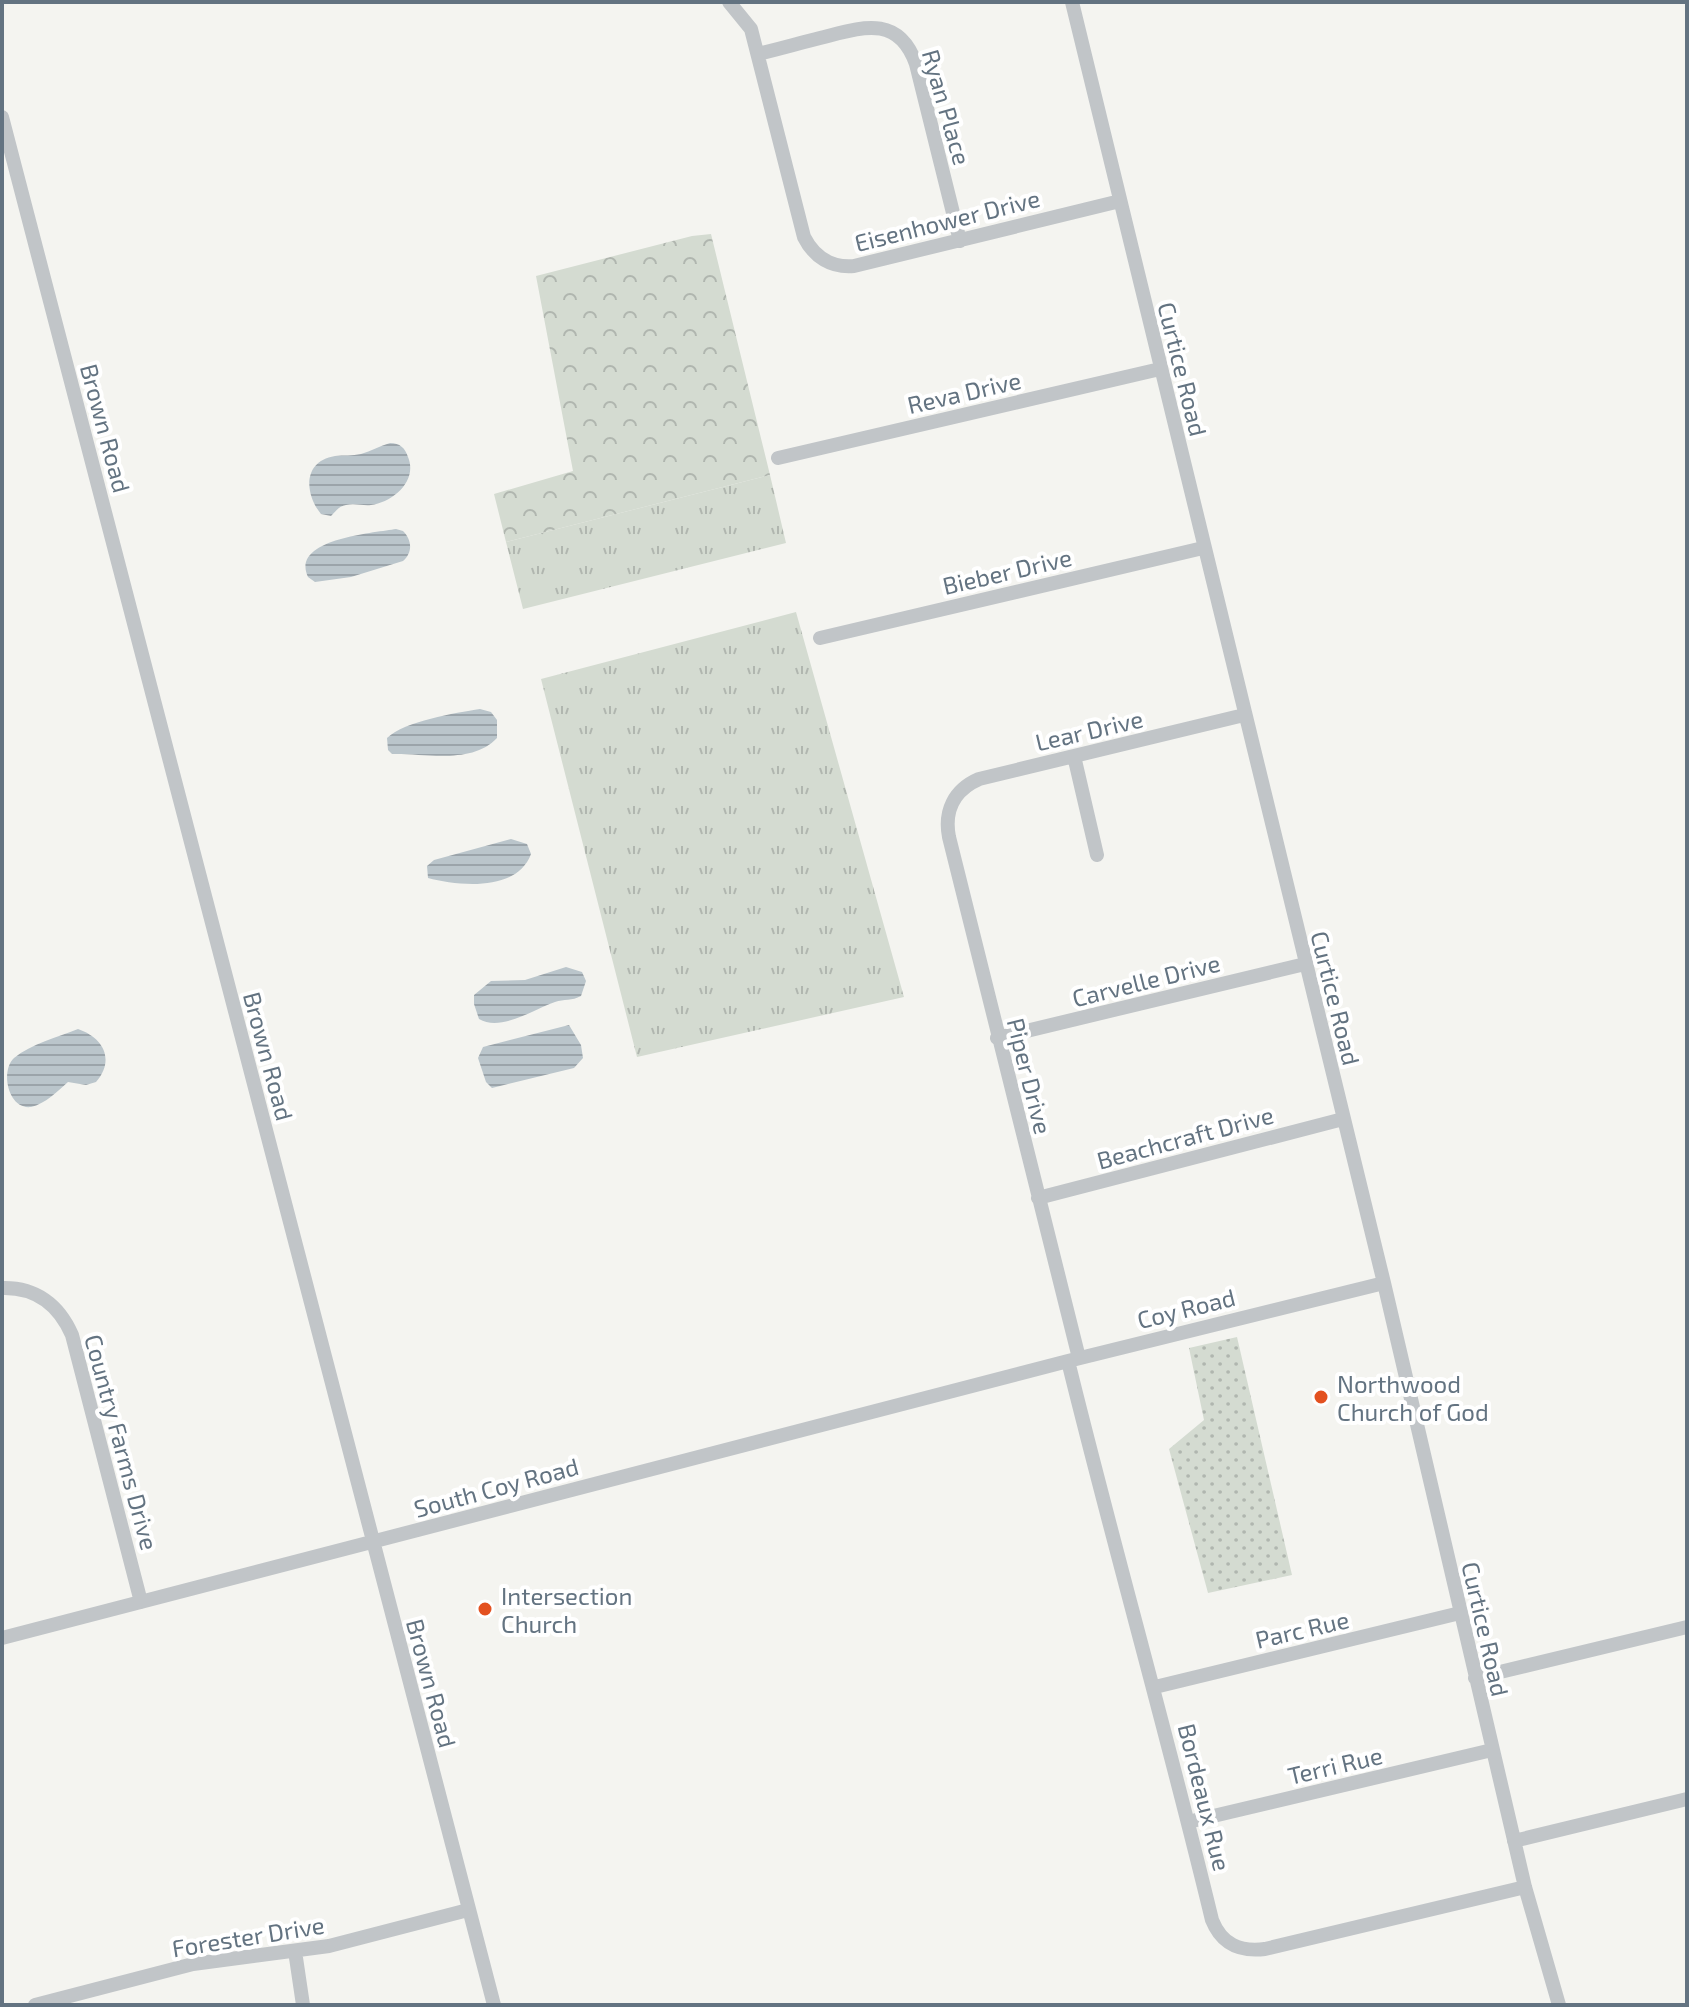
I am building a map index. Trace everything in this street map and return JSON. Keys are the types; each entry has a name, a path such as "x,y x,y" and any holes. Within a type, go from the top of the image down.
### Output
{"street":[{"name":"Eisenhower Drive","path":"729,2 751,29 802,230 816,254 837,266 854,266 1120,201"},
{"name":"Curtice Road","path":"1074,3 1203,548 1384,1283 1525,1887 1559,2005"},
{"name":"Ryan Place","path":"758,54 866,27 885,29 903,40 916,64 960,241"},
{"name":"Brown Road","path":"2,117 494,2005"},
{"name":"Reva Drive","path":"778,458 1160,369"},
{"name":"Bieber Drive","path":"820,638 1203,548"},
{"name":"Lear Drive","path":"952,803 960,791 979,779 1244,715"},
{"path":"1074,756 1097,855"},
{"name":"Piper Drive","path":"952,803 947,821 949,837 1038,1198 1074,1360"},
{"name":"Carvelle Drive","path":"997,1038 1305,964"},
{"name":"Beachcraft Drive","path":"1038,1198 1343,1119"},
{"name":"Coy Road","path":"1001,1379 1384,1283"},
{"name":"Country Farms Drive","path":"2,1288 22,1289 42,1297 63,1317 72,1335 141,1602"},
{"name":"Bordeaux Rue","path":"1074,1360 1113,1539 1155,1687 1216,1930 1223,1940 1245,1951 1265,1949 1525,1887"},
{"name":"South Coy Road","path":"2,1638 1001,1379"},
{"name":"Parc Rue","path":"1155,1687 1460,1613"},
{"path":"1475,1678 1687,1627"},
{"name":"Terri Rue","path":"1188,1822 1492,1750"},
{"path":"1514,1841 1687,1799"},
{"name":"Forester Drive","path":"35,2005 193,1964 341,1943 468,1910"},
{"path":"295,1951 303,2005"}],"green space":[{"path":"711,234 770,475 506,542 494,494 573,471 536,276 692,236"},
{"path":"770,475 786,543 523,609 506,542"},
{"path":"796,612 904,997 637,1057 541,679"},
{"path":"1237,1337 1292,1575 1208,1593 1169,1449 1204,1420 1189,1348"}],"shaded area":[{"path":"390,443 402,447 408,457 410,474 402,489 379,503 346,505 331,516 321,514 315,506 310,488 312,471 317,464 335,456 361,454"},
{"path":"396,529 403,531 410,542 410,550 403,561 351,577 315,582 308,577 306,564 311,554 322,546 353,536"},
{"path":"480,709 491,712 497,720 497,738 475,752 447,756 392,754 388,750 387,738 406,727"},
{"path":"511,839 527,844 531,854 524,866 513,875 471,884 428,878 427,866 434,860"},
{"path":"566,967 582,972 586,981 581,996 555,1002 507,1021 497,1023 479,1019 474,995 491,981 525,980"},
{"path":"569,1025 581,1045 583,1058 574,1068 492,1088 486,1082 478,1058 483,1047"},
{"path":"78,1029 94,1038 104,1051 105,1066 96,1082 86,1085 68,1082 46,1100 31,1107 17,1102 7,1080 14,1058 36,1045"}],"place":[{"name":"Northwood Church of God","path":"1321,1397"},
{"name":"Intersection Church","path":"485,1609"}]}
